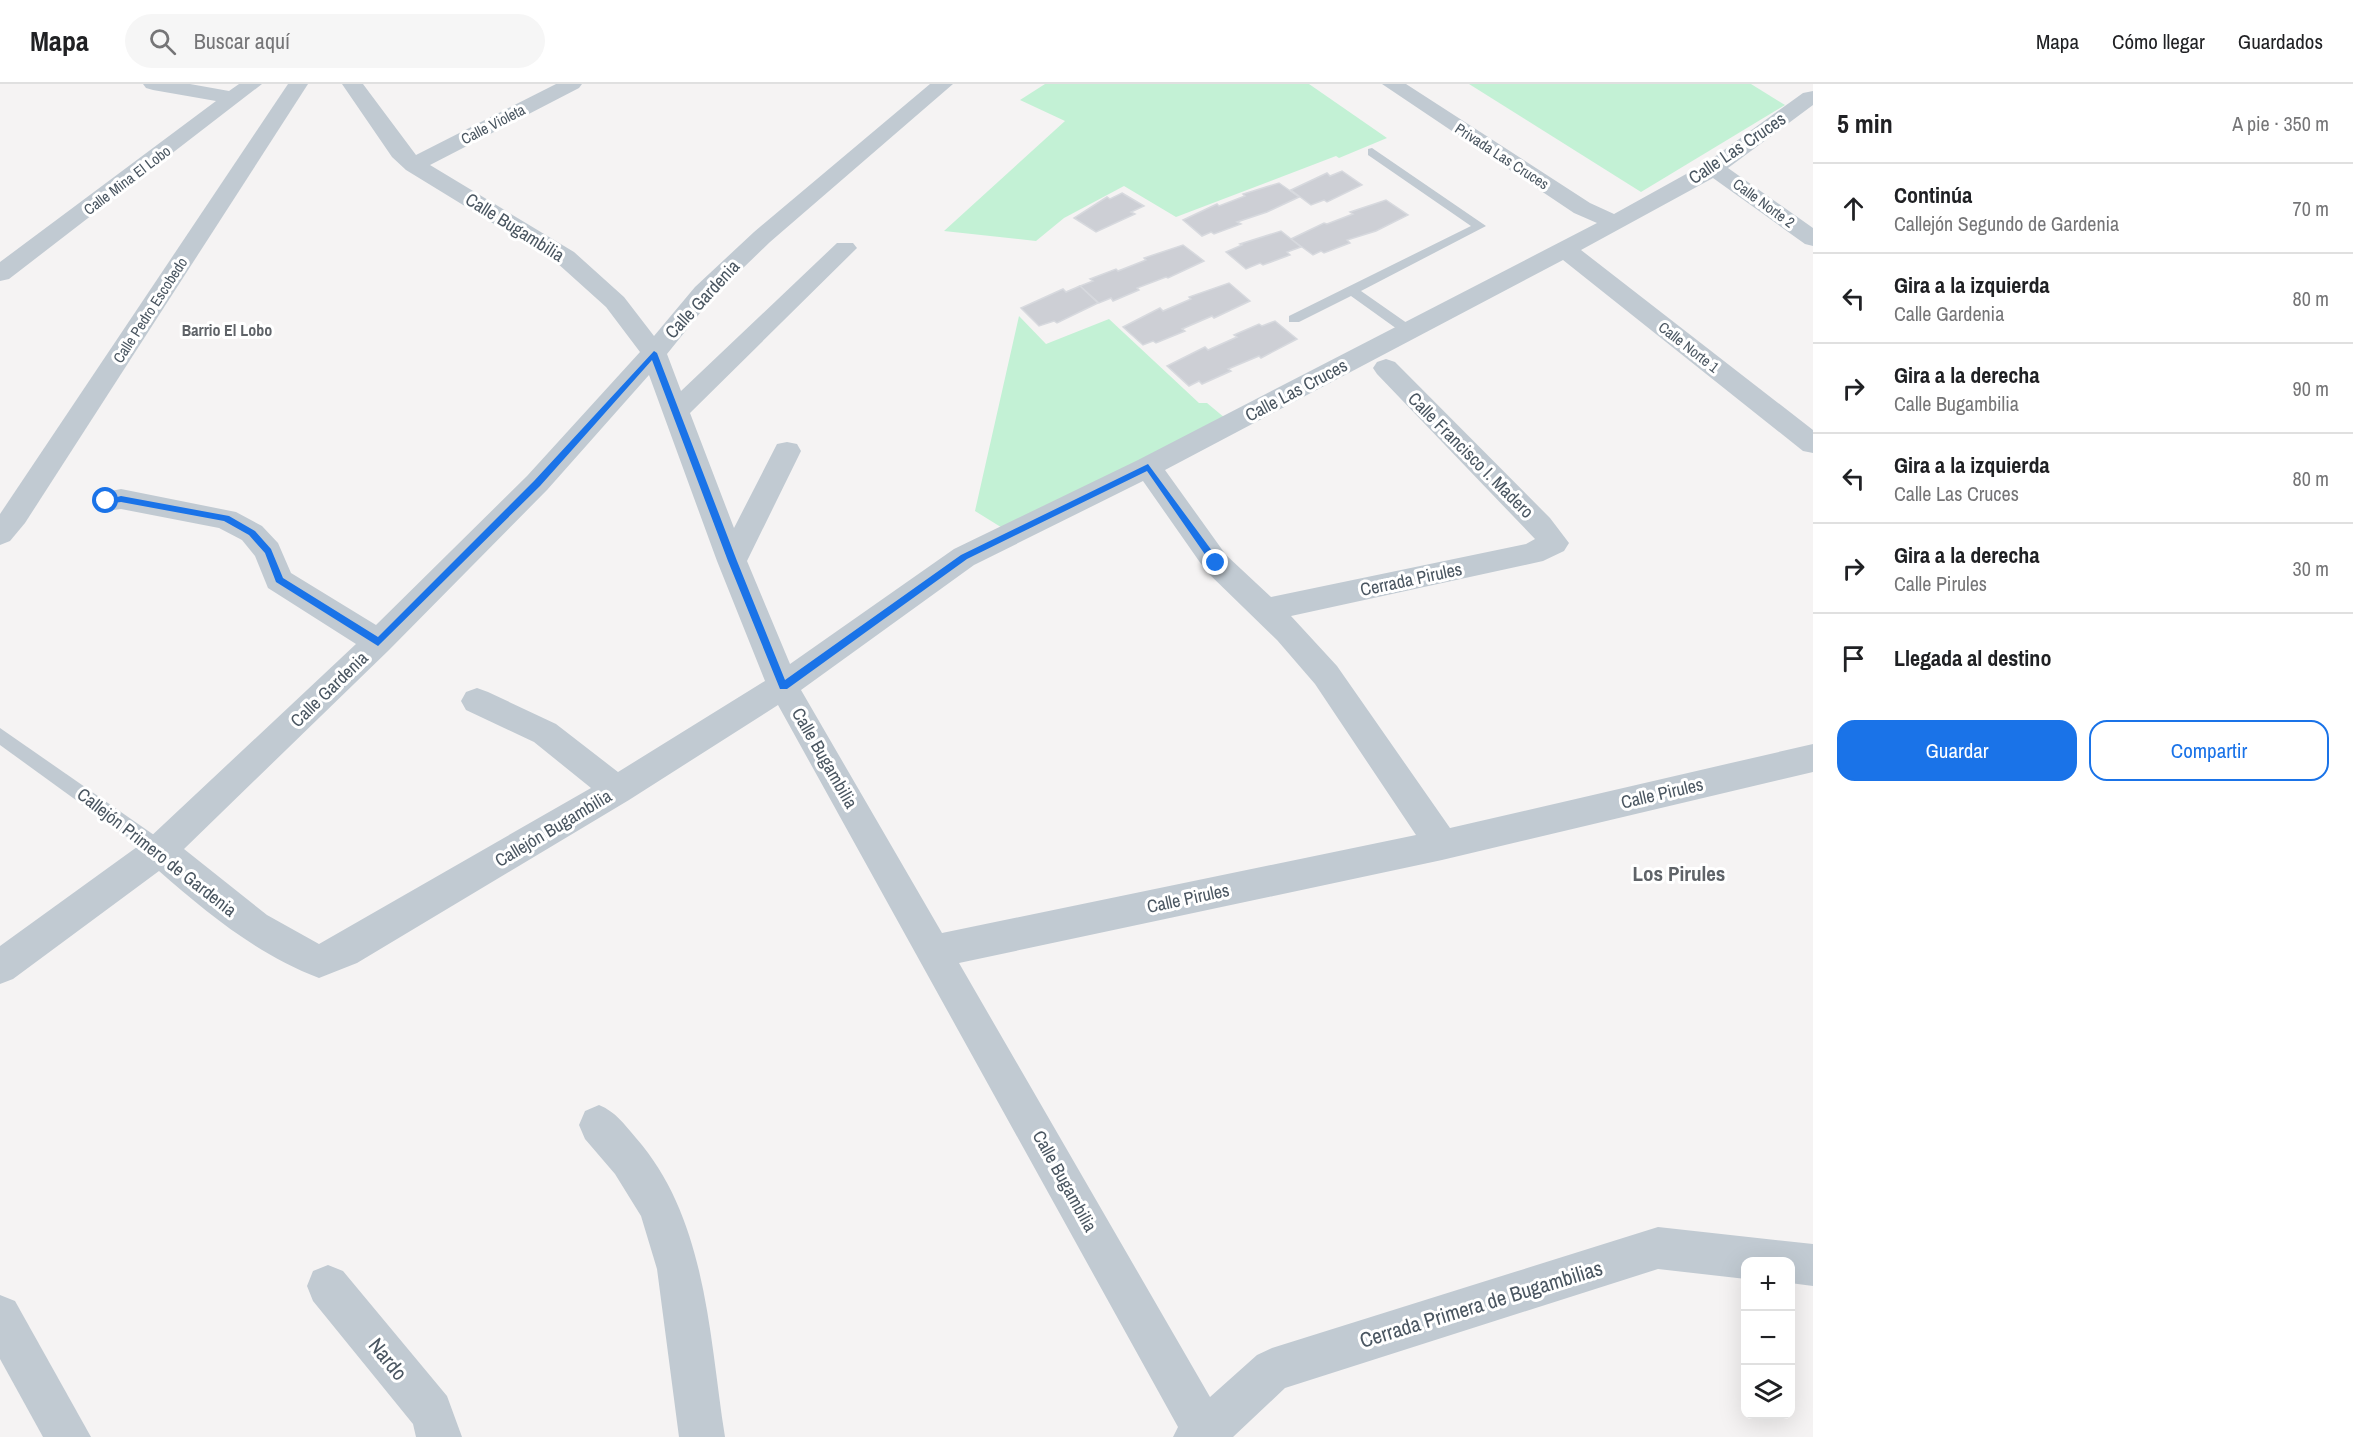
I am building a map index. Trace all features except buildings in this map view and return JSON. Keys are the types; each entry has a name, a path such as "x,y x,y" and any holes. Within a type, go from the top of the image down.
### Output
{"street":[{"path":"153,84 243,91"},
{"name":"Calle Pedro Escobedo","path":"0,534 15,516 298,84"},
{"name":"Calle Bugambilia","path":"352,84 400,152 414,165 565,257 615,302 654,353 732,561 783,686 935,951 1203,1435"},
{"name":"Calle Violeta","path":"414,165 572,84"},
{"name":"Calle Gardenia","path":"0,967 160,850 378,642 537,483 654,353 704,292 762,237 943,84"},
{"name":"Privada Las Cruces","path":"1392,84 1582,208 1615,223"},
{"name":"Calle Mina El Lobo","path":"0,274 243,91"},
{"name":"Calle Las Cruces","path":"783,686 964,557 1148,467 1615,223 1714,168 1806,94"},
{"name":"Calle Norte 2","path":"1714,168 1813,239"},
{"path":"675,412 845,248"},
{"name":"Calle Norte 1","path":"1565,249 1813,444"},
{"name":"Calle Francisco I. Madero","path":"1386,368 1540,525 1554,543"},
{"path":"732,561 787,451"},
{"path":"1148,467 1216,563 1288,632 1326,675 1442,845"},
{"path":"106,501 121,499 226,519 252,533 268,551 279,580 378,642"},
{"name":"Cerrada Pirules","path":"1265,610 1533,553 1554,543"},
{"name":"Callejón Bugambilia","path":"319,961 344,951 617,790 783,686"},
{"path":"477,701 545,733 617,790"},
{"name":"Calle Pirules","path":"935,951 1442,845 1813,758"},
{"name":"Callejón Primero de Gardenia","path":"160,850 226,908 301,954 319,961"},
{"path":"599,1125 629,1160 659,1207 678,1269 702,1437"},
{"name":"Cerrada Primera de Bugambilias","path":"1203,1435 1272,1370 1658,1248 1741,1257"},
{"path":"1795,1263 1813,1265"},
{"name":"Nardo","path":"328,1286 431,1412 439,1437"},
{"path":"0,1316 68,1437"}],"lane":[{"path":"1294,319 1480,226 1372,152"},
{"path":"1351,291 1409,331"},
{"name":"Callejón Primero de Gardenia","path":"0,735 160,850"}],"green space":[{"path":"1045,84 1309,84 1387,138 1339,158 1336,156 1176,217 1124,186 1064,218 1036,241 944,231 1065,121 1020,100"},
{"path":"1469,84 1751,84 1785,105 1641,192"},
{"path":"1019,316 1046,344 1109,319 1199,403 1207,403 1225,418 1004,529 975,511"}],"district":[{"name":"Barrio El Lobo","path":"227,330"},
{"name":"Los Pirules","path":"1679,873"}],"route":[{"path":"106,501 121,499 226,519 252,533 268,551 279,580 378,642 537,483 654,353 732,561 783,686 964,557 1148,467 1216,563"}]}
